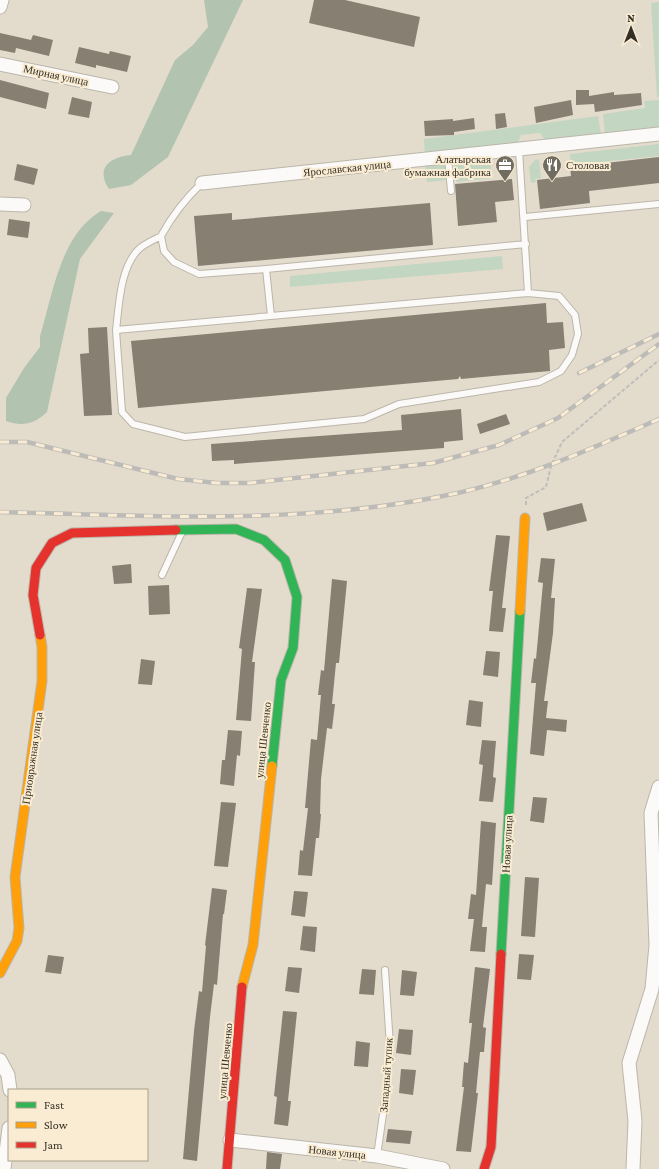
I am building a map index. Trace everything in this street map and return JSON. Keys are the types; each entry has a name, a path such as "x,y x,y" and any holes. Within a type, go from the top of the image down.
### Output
{"street":[{"path":"0,7 2,0"},
{"name":"Мирная улица","path":"0,64 112,87"},
{"name":"Ярославская улица","path":"202,183 448,158 659,134"},
{"path":"0,204 24,205"},
{"name":"Новая улица","path":"484,1169 487,1164 491,1147 524,518"},
{"name":"улица Шевченко","path":"52,543 72,533 236,529 264,540 285,560 297,597 293,648 281,680 253,945 244,979 227,1169"},
{"name":"Приовражная улица","path":"0,973 17,941 20,928 15,877 42,681 42,646 33,595 36,568 52,543"},
{"path":"633,1169 635,1121 629,1063 655,989 658,942 651,813 659,787"},
{"path":"0,1060 8,1075 10,1089"},
{"path":"4,1169 8,1136"},
{"name":"Новая улица","path":"230,1140 377,1156 443,1169"}],"lane":[{"path":"520,150 528,293"},
{"path":"448,158 452,191"},
{"path":"116,330 528,293 559,296 575,315 578,334 572,354 560,371 539,382 399,404 364,418 185,437 133,424 122,412 116,330 122,284 130,262 139,249 160,236 178,208 202,183"},
{"path":"524,217 659,204"},
{"path":"160,236 164,251 174,262 199,274 266,270 526,244"},
{"path":"266,270 271,316"},
{"path":"162,575 183,530"},
{"name":"Западный тупик","path":"377,1156 387,1086 390,1046 385,970"}],"path":[{"path":"524,518 526,498 546,488 551,466 562,442 659,360"}],"green space":[{"path":"204,0 243,0 168,157 131,185 109,189 105,182 104,175 104,170 107,165 117,158 131,155 175,60 193,45 208,27"},
{"path":"659,2 659,97 657,97 651,3"},
{"path":"659,100 659,127 605,134 603,114 645,108 644,101"},
{"path":"598,116 601,134 545,140 540,133 521,135 517,145 425,157 424,139"},
{"path":"659,144 659,156 571,165 570,154"},
{"path":"490,159 492,178 456,182 454,162"},
{"path":"539,159 541,178 535,179 536,182 531,183 529,167 535,160"},
{"path":"445,162 447,180 427,182 425,164"},
{"path":"101,211 114,213 80,259 47,412 33,422 17,424 6,421 6,398 24,368 40,347 40,336 54,284 67,250 76,235 87,222"},
{"path":"502,256 503,269 290,287 290,276"}],"building":[{"path":"314,0 345,0 420,17 414,47 309,23"},
{"path":"0,33 31,40 33,35 53,40 49,56 16,48 15,53 0,50"},
{"path":"79,47 109,54 110,51 131,56 127,72 96,65 96,68 75,63"},
{"path":"0,80 49,93 46,109 0,97"},
{"path":"576,90 589,90 589,96 614,92 614,95 641,93 642,105 595,112 594,104 576,105"},
{"path":"72,97 92,102 89,118 68,114"},
{"path":"571,100 573,115 536,123 534,107"},
{"path":"505,113 507,127 496,129 495,114"},
{"path":"474,118 475,129 454,132 454,135 425,136 424,121 453,119 453,121"},
{"path":"659,157 659,183 589,191 590,203 540,209 537,180 571,176 570,167"},
{"path":"17,164 38,169 34,185 14,180"},
{"path":"512,179 514,200 495,202 497,222 458,226 455,184"},
{"path":"430,203 433,245 198,266 194,216 232,213 232,220"},
{"path":"9,219 30,222 28,238 7,235"},
{"path":"546,303 547,323 563,322 565,348 549,350 550,371 461,379 460,376 458,379 138,408 131,341"},
{"path":"107,327 112,415 84,416 80,354 89,353 88,328"},
{"path":"461,409 463,440 444,442 444,448 234,464 234,460 212,461 211,444 402,430 401,415"},
{"path":"506,414 510,424 480,434 477,424"},
{"path":"582,503 587,521 547,531 543,513"},
{"path":"496,535 510,536 502,608 506,608 503,632 489,631 493,591 489,591"},
{"path":"541,558 555,559 551,598 555,598 553,633 544,701 548,701 546,718 567,720 566,732 547,730 544,756 530,754 536,683 531,683 534,658 536,659 543,583 538,582"},
{"path":"131,564 132,583 114,584 112,566"},
{"path":"332,579 347,581 339,663 336,663 332,704 335,704 332,729 327,728 321,779 319,838 316,838 312,876 298,875 300,850 303,851 308,808 305,808 311,739 317,740 321,695 318,695 321,670 324,671"},
{"path":"169,585 170,614 149,615 148,586"},
{"path":"247,588 262,589 252,662 255,662 251,721 236,720 242,649 239,648"},
{"path":"486,651 500,652 498,677 483,675"},
{"path":"141,659 155,661 152,685 138,684"},
{"path":"469,700 483,702 481,727 466,725"},
{"path":"228,730 242,731 240,756 237,755 234,786 220,784 222,760 225,760"},
{"path":"482,740 496,741 493,777 496,778 493,802 479,801 483,765 479,764"},
{"path":"533,797 547,798 544,823 530,821"},
{"path":"221,802 236,803 228,867 214,866"},
{"path":"481,821 496,823 492,885 486,884 482,927 487,927 485,952 470,951 474,919 468,919 471,894 476,895"},
{"path":"525,877 539,878 535,937 521,936"},
{"path":"212,888 227,890 223,914 217,985 214,984 210,1017 197,1161 183,1159 194,1031 199,991 202,992 205,945"},
{"path":"294,891 308,892 305,917 291,915"},
{"path":"303,926 317,927 315,952 300,950"},
{"path":"519,954 534,955 531,980 517,979"},
{"path":"48,955 64,957 61,974 45,972"},
{"path":"288,967 302,968 299,993 285,991"},
{"path":"475,967 490,969 483,1027 486,1028 484,1052 480,1052 476,1093 478,1093 471,1152 456,1151 464,1087 462,1087 464,1062 468,1063 472,1023 469,1023"},
{"path":"362,969 376,970 374,995 359,994"},
{"path":"402,970 417,972 414,996 400,995"},
{"path":"283,1011 297,1012 288,1101 291,1101 288,1126 274,1124 277,1097 274,1096"},
{"path":"399,1029 413,1030 411,1055 396,1053"},
{"path":"356,1041 370,1043 368,1067 354,1066"},
{"path":"401,1069 416,1070 413,1095 399,1093"},
{"path":"388,1129 412,1131 410,1144 386,1142"},
{"path":"267,1152 282,1154 280,1169 266,1169"}],"railway":[{"path":"579,373 659,334"},
{"path":"0,442 27,442 178,479 217,483 250,483 433,463 499,445 558,418 659,344"},
{"path":"0,512 232,516 347,510 405,503 462,492 513,478 562,460 659,419"}],"traffic: fast":[{"path":"176,530 236,529 264,540 285,560 297,597 293,648 281,680 272,766"},
{"path":"501,954 520,611"}],"traffic: slow":[{"path":"520,611 525,518"},
{"path":"0,973 17,941 19,928 15,877 42,681 42,647 40,635"},
{"path":"242,987 253,945 272,766"}],"traffic: jam":[{"path":"40,635 33,595 36,568 52,543 72,533 176,530"},
{"path":"484,1169 491,1147 501,954"},
{"path":"227,1169 242,987"}],"place":[{"name":"Алатырская бумажная фабрика","path":"505,182"},
{"name":"Столовая","path":"552,182"}]}
